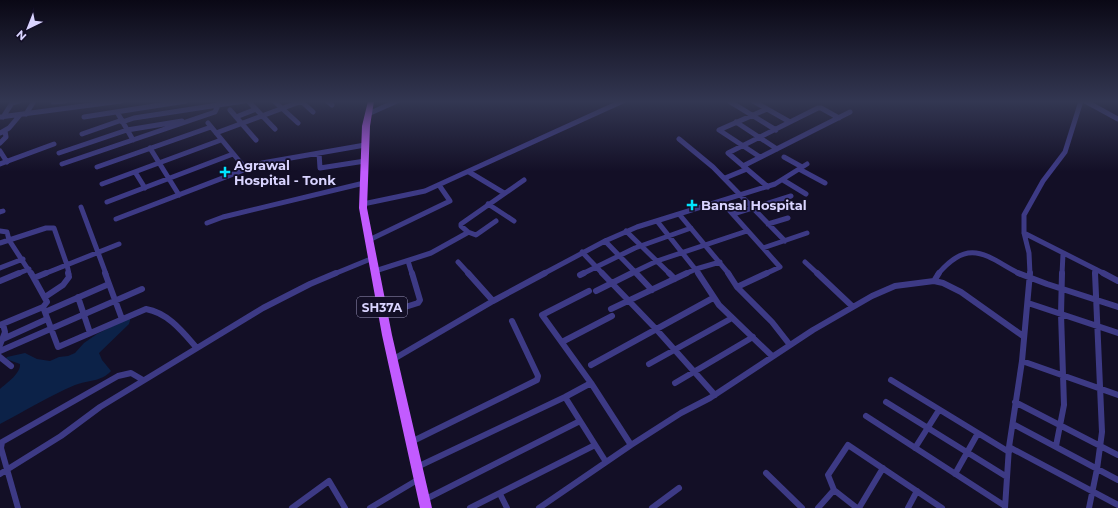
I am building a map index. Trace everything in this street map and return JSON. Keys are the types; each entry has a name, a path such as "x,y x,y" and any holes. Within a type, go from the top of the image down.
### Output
{"main road":[{"name":"SH37A","path":"368,125 365,145 363,204 392,360 425,504"}],"street":[{"path":"0,133 5,131 11,125"},
{"path":"82,134 111,125"},
{"path":"124,125 133,140"},
{"path":"59,153 127,130 165,125"},
{"path":"62,164 133,140 171,125"},
{"path":"97,167 210,125 245,168"},
{"path":"216,133 238,125"},
{"path":"243,125 256,140"},
{"path":"271,125 275,129"},
{"path":"363,204 425,191 572,125"},
{"path":"730,125 719,130 760,157"},
{"path":"740,125 777,148"},
{"path":"768,125 776,130"},
{"path":"768,187 728,153 785,125"},
{"path":"725,178 745,168 760,157 824,125"},
{"path":"1005,507 1009,450 1022,361 1023,336 1030,278 1029,252 1024,234 1024,215 1043,181 1065,152 1073,125"},
{"path":"0,143 6,137 5,131"},
{"path":"679,139 725,178 785,241"},
{"path":"102,184 222,140"},
{"path":"0,164 54,144"},
{"path":"116,219 245,168 262,163 365,145"},
{"path":"150,148 179,195"},
{"path":"0,151 7,162"},
{"path":"318,153 320,168 365,161"},
{"path":"107,202 233,154"},
{"path":"784,156 803,166 825,183"},
{"path":"392,360 493,301 604,240 626,231 768,187 783,180 803,166"},
{"path":"135,172 145,188"},
{"path":"469,172 504,194"},
{"path":"496,222 476,235 468,232 461,226 461,224 488,204 524,180"},
{"path":"783,180 806,194"},
{"path":"207,223 364,183"},
{"path":"369,240 450,201 439,185"},
{"path":"733,214 790,196"},
{"path":"721,201 780,267 736,287"},
{"path":"488,204 514,222"},
{"path":"81,208 122,318"},
{"path":"679,214 720,262 730,275 736,287 772,322 790,345"},
{"path":"768,224 788,218"},
{"path":"657,221 710,289 713,298 772,356"},
{"path":"0,243 53,227 68,265 68,280 44,297"},
{"path":"580,275 596,266 641,246 668,235 691,228"},
{"path":"0,231 7,232 9,240 29,269 44,297 47,304 44,309 56,346 90,333 139,311 152,309 166,317 196,347"},
{"path":"626,231 675,279"},
{"path":"631,445 591,383 542,315 657,261 747,231"},
{"path":"375,271 437,251 468,232"},
{"path":"763,248 807,233"},
{"path":"1024,234 1118,281"},
{"path":"604,240 652,290"},
{"path":"34,278 120,244"},
{"path":"582,252 612,282 716,395"},
{"path":"934,281 939,272 970,252 982,253 1030,278 1118,307"},
{"path":"1056,446 1064,405 1061,314 1063,254"},
{"path":"0,474 61,436 100,407 196,347 263,308 310,284 372,258"},
{"path":"0,268 22,259"},
{"path":"383,314 418,303 420,300 408,261"},
{"path":"458,262 493,301"},
{"path":"562,342 612,313 629,301 696,270 720,262"},
{"path":"804,262 853,306"},
{"path":"0,281 29,269"},
{"path":"1089,508 1101,446 1102,420 1095,269"},
{"path":"539,508 631,445 681,413 716,395 772,356 853,306 895,286 934,281 943,283 961,292 1023,336"},
{"path":"2,342 6,330 2,324 78,297 109,284"},
{"path":"0,351 142,289"},
{"path":"78,297 90,333"},
{"path":"591,365 713,298"},
{"path":"1028,303 1118,333"},
{"path":"649,364 732,318"},
{"path":"2,342 47,319"},
{"path":"411,442 537,380 538,376 512,321"},
{"path":"675,383 753,337"},
{"path":"0,357 11,366"},
{"path":"1022,361 1118,395"},
{"path":"18,508 1,448 2,442 118,376 131,373 143,380"},
{"path":"891,380 978,433 1118,505"},
{"path":"417,468 591,383"},
{"path":"565,397 606,462"},
{"path":"886,402 1007,478"},
{"path":"1015,402 1118,455"},
{"path":"915,448 939,410"},
{"path":"866,416 1005,507"},
{"path":"425,504 580,421"},
{"path":"1013,424 1118,480"},
{"path":"956,474 978,433"},
{"path":"470,508 595,445"},
{"path":"883,468 858,508 834,490 828,475 848,445 883,468 942,508"},
{"path":"766,473 802,508"},
{"path":"370,508 419,478"},
{"path":"296,507 326,482 330,482 345,508"},
{"path":"652,508 680,488"},
{"path":"818,508 834,490"},
{"path":"908,508 917,491"},
{"path":"500,494 507,508"}],"water":[{"path":"131,317 129,324 99,353 102,360 111,371 107,375 99,379 80,383 65,389 0,424 0,389 13,378 20,367 20,364 6,359 7,357 25,353 37,359 50,361 59,357 68,356 75,353 84,343 97,334"}],"place":[{"name":"Agrawal Hospital - Tonk","path":"225,172"},
{"name":"Bansal Hospital","path":"692,205"}]}
